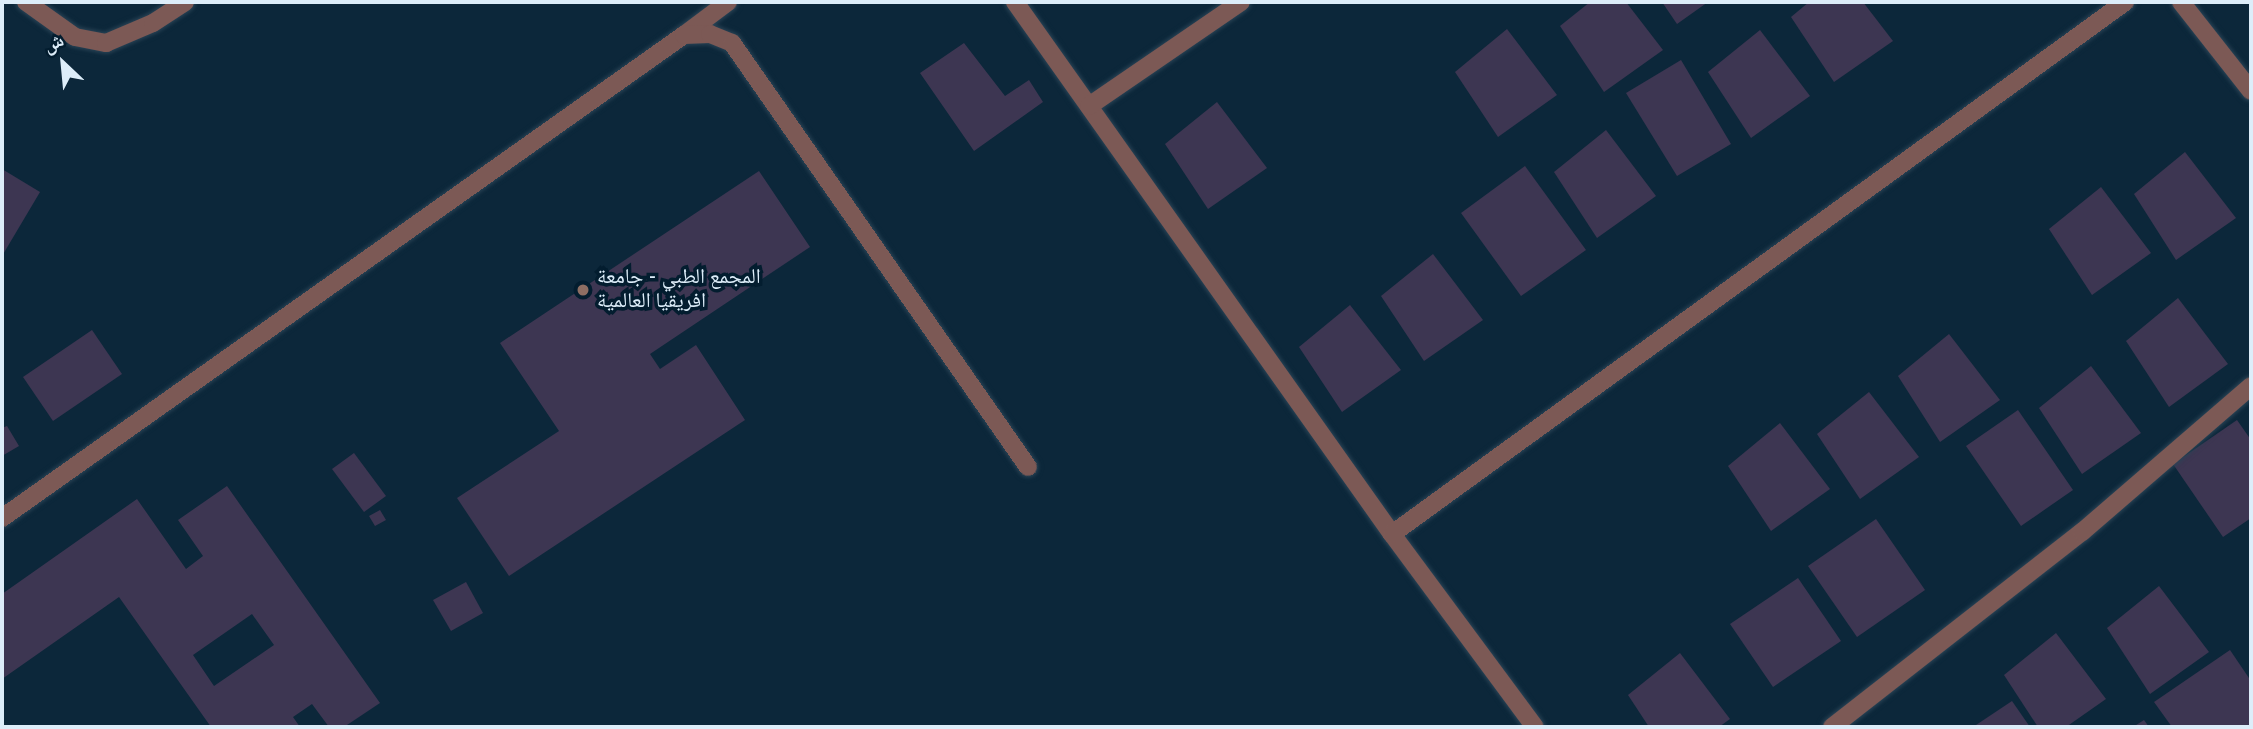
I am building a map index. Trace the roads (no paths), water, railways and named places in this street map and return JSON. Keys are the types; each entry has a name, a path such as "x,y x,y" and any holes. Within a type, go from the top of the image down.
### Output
{"street":[{"path":"26,2 75,37 106,43 153,23 185,2"},
{"path":"2,519 684,36 728,2"},
{"path":"1015,2 1392,534 1535,727"},
{"path":"1089,106 1241,2"},
{"path":"1392,534 2125,2"},
{"path":"2181,2 2251,91"},
{"path":"684,36 710,34 732,43 1028,467"},
{"path":"1832,727 2082,532 2251,386"}],"place":[{"name":"المجمع الطبي - جامعة افريقيا العالمية","path":"583,290"}]}
